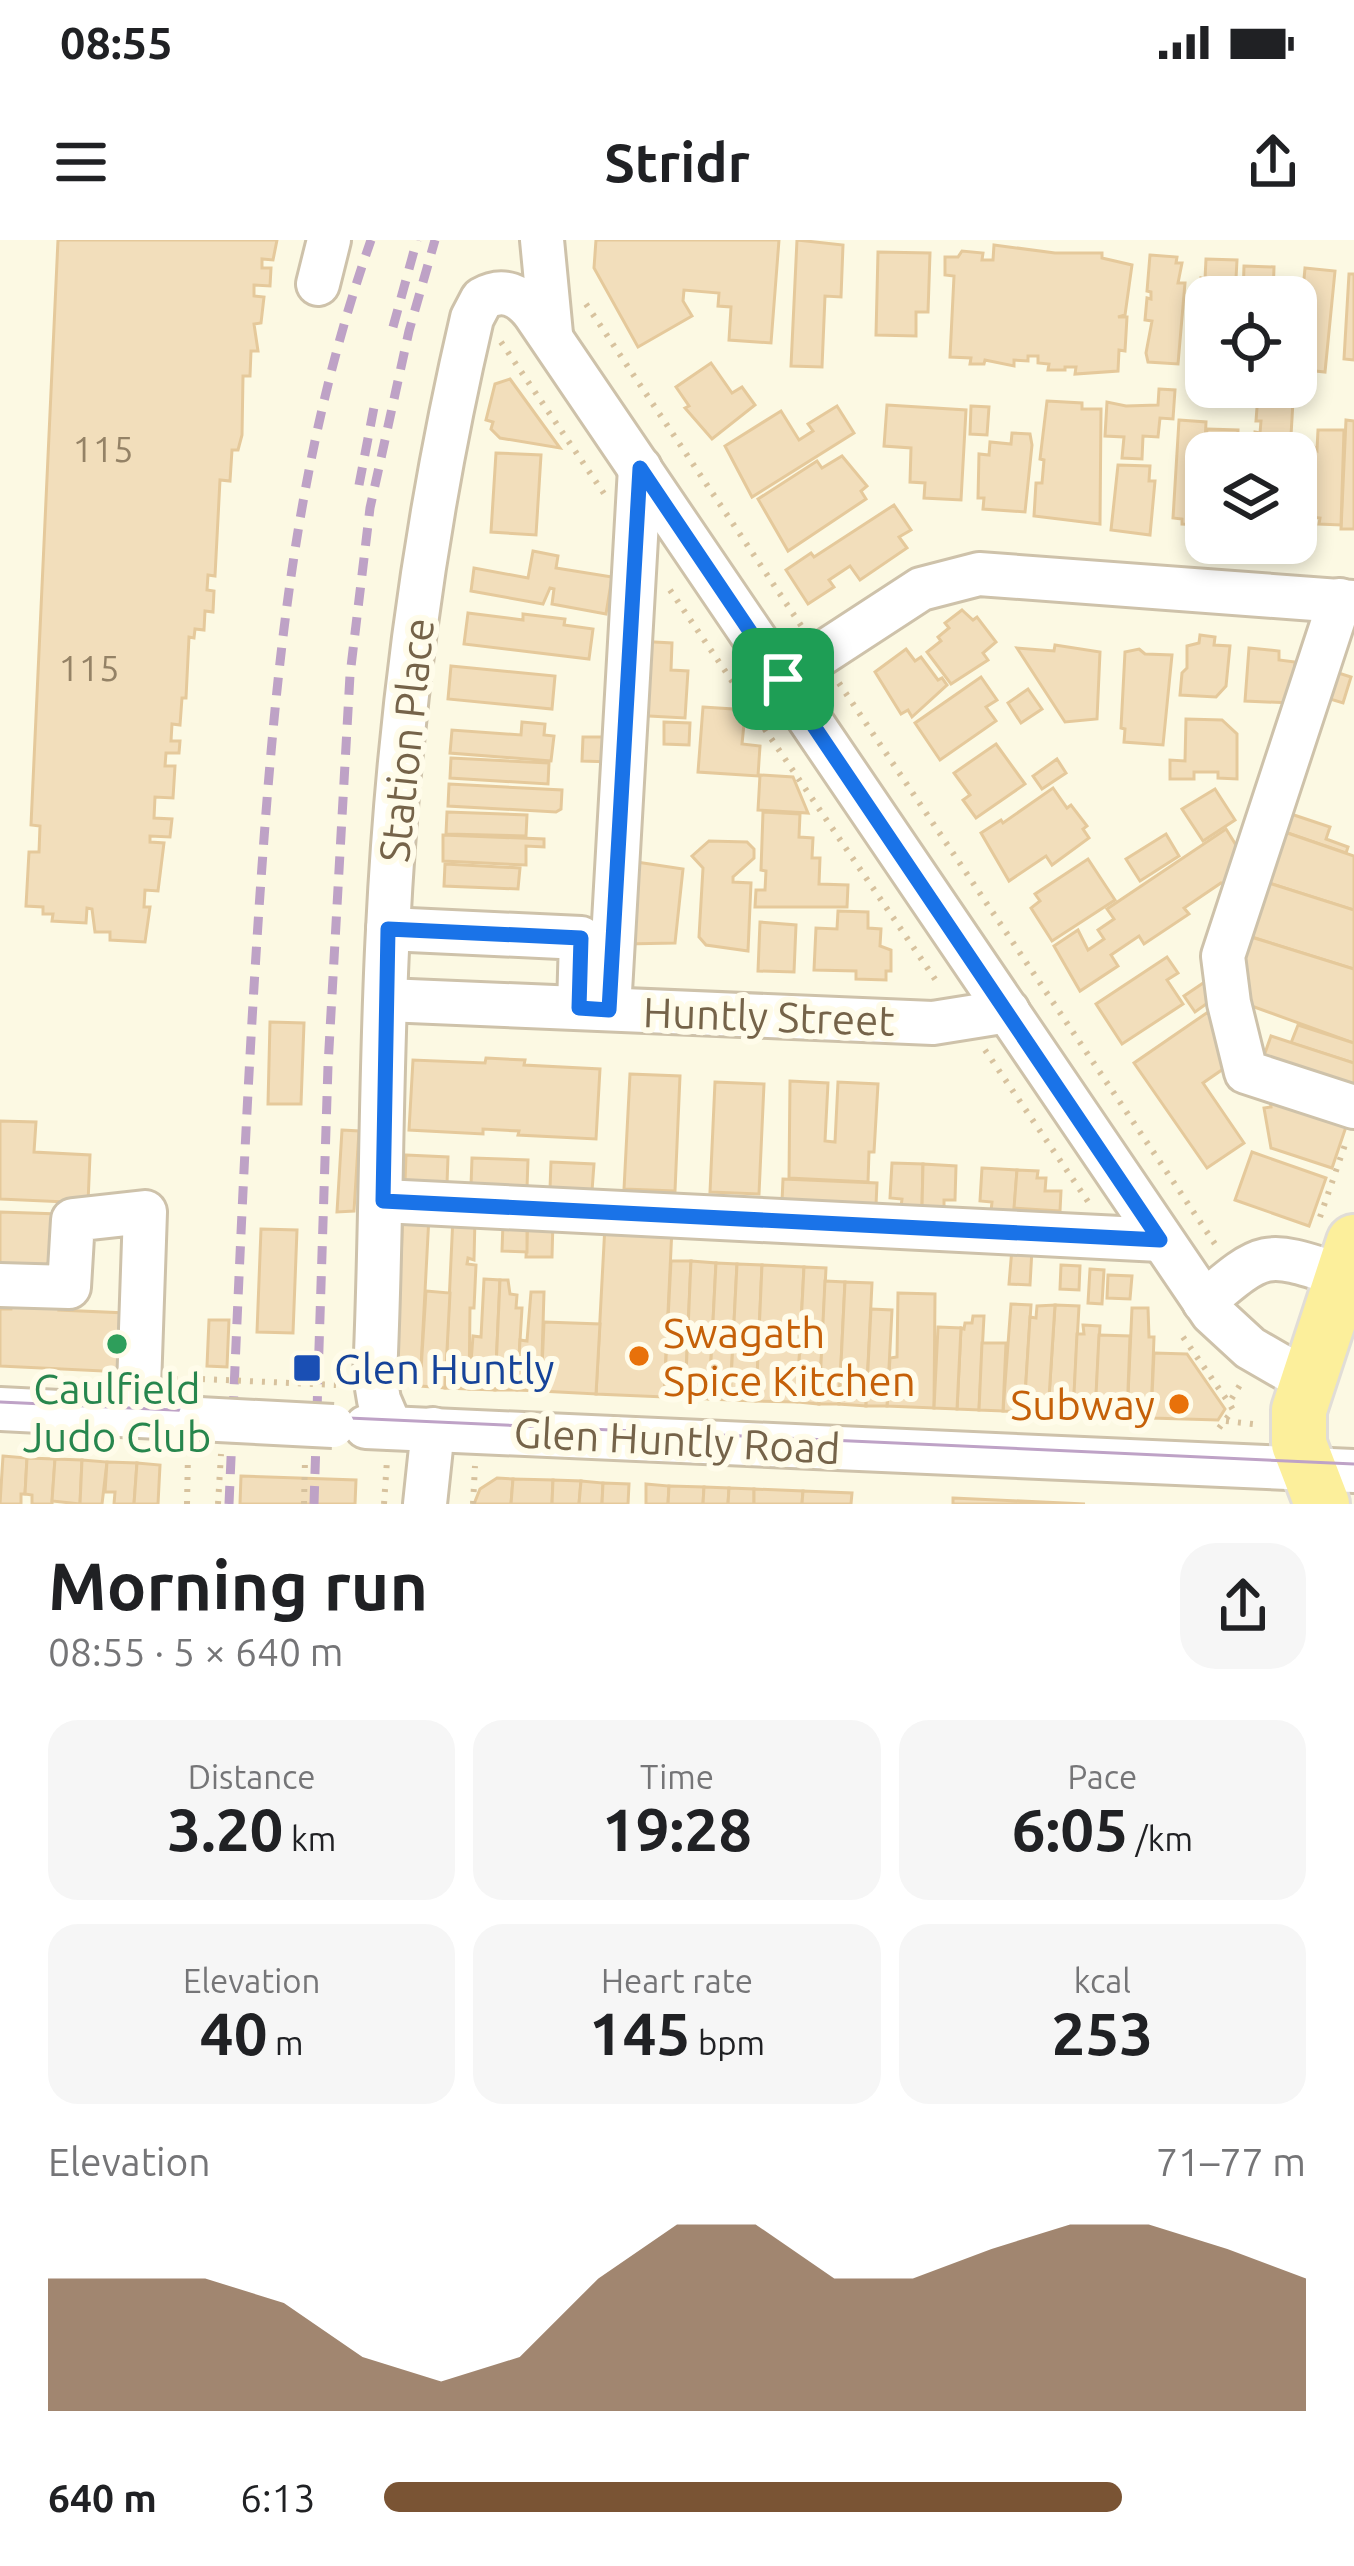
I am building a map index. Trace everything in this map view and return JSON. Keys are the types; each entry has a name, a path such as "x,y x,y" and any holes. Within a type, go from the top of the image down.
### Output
{"main road":[{"path":"1328,1481 1298,1428 1306,1381 1348,1259"}],"street":[{"path":"318,284 329,240"},
{"path":"542,240 551,337"},
{"name":"Station Place","path":"399,1439 379,1400 375,1376 388,929 408,681 435,487 472,318 485,297 500,311"},
{"path":"500,311 527,304 551,337 1205,1302 1250,1348 1306,1381"},
{"path":"594,1009 640,468"},
{"path":"783,679 921,589 979,574 1347,601 1223,956 1246,1072 1354,1107"},
{"path":"388,929 581,938 594,1009"},
{"name":"Huntly Street","path":"386,1000 933,1023 1008,1011"},
{"path":"383,1201 1160,1240"},
{"path":"0,1285 69,1287 73,1220 145,1212 138,1416"},
{"path":"1205,1302 1255,1261 1348,1259"},
{"name":"Glen Huntly Road","path":"0,1409 325,1422 399,1439 1328,1481"},
{"path":"399,1439 425,1504"}],"path":[{"path":"582,299 820,654 1205,1302 1228,1402"},
{"path":"500,311 636,541 1112,1235"},
{"path":"203,1418 325,1422 304,1504"},
{"path":"187,1504 203,1418"},
{"path":"203,1418 218,1504"},
{"path":"384,1503 387,1459 399,1439"},
{"path":"472,1504 475,1462"}],"building":[{"path":"58,240 277,240 273,260 262,259 262,268 271,268 270,286 254,285 254,296 264,297 261,323 254,324 258,351 251,351 250,376 243,376 242,435 238,450 232,450 230,481 220,480 215,576 208,575 207,590 214,591 213,612 205,611 204,630 195,629 194,638 189,637 186,698 182,698 180,725 172,724 171,741 180,741 179,753 166,753 165,766 175,766 173,798 155,797 154,818 172,819 170,837 150,836 150,842 164,843 158,891 145,890 144,907 150,907 145,942 110,940 110,932 95,932 92,909 87,908 86,923 52,921 53,914 43,914 43,907 26,906 29,852 39,852 40,826 31,825"},
{"path":"596,240 779,240 771,343 729,340 731,307 718,306 719,293 684,290 683,301 692,316 638,347 594,268"},
{"path":"797,240 843,245 841,297 825,296 822,367 791,366"},
{"path":"994,245 1102,253 1102,258 1132,265 1125,315 1118,317 1127,317 1125,351 1119,350 1118,371 1075,374 1076,367 1048,370 1049,364 1038,363 1038,356 1014,360 1014,366 985,360 984,364 970,364 971,358 950,357 954,276 945,275 945,257 958,257 962,251 983,253 982,260 993,260"},
{"path":"878,252 930,253 928,312 916,312 916,336 876,335"},
{"path":"1150,255 1177,257 1176,263 1182,263 1178,283 1185,283 1178,364 1148,362 1152,321 1145,320 1147,298 1151,299 1147,291"},
{"path":"1206,259 1237,260 1236,276 1205,276"},
{"path":"1244,266 1274,267 1274,276 1244,276"},
{"path":"1305,268 1335,271 1325,372 1317,371 1317,276 1304,276"},
{"path":"1349,274 1354,274 1354,360 1344,359"},
{"path":"711,363 732,393 742,387 755,405 712,439 685,408 689,406 676,387"},
{"path":"510,379 560,448 500,438 491,429 493,422 486,420 495,384"},
{"path":"1159,389 1175,390 1173,419 1160,418 1158,437 1143,436 1142,459 1122,458 1124,437 1105,436 1107,402 1158,405"},
{"path":"1047,401 1101,409 1100,524 1034,516 1036,483 1042,483"},
{"path":"887,405 966,410 961,500 924,498 925,483 910,482 911,448 884,446"},
{"path":"837,406 854,433 752,497 725,446 781,411 799,440 813,431 808,424"},
{"path":"971,406 989,407 987,435 970,434"},
{"path":"1257,408 1293,408 1291,432 1260,432 1261,421 1256,421"},
{"path":"1179,420 1206,422 1206,432 1185,432 1185,524 1173,518"},
{"path":"1346,420 1354,421 1354,529 1341,529"},
{"path":"1318,430 1344,430 1341,525 1319,524"},
{"path":"1012,433 1030,434 1032,445 1025,512 983,509 984,498 978,498 979,454 989,455 990,442 1011,444"},
{"path":"496,453 541,455 536,535 491,532"},
{"path":"842,456 867,486 861,491 866,499 788,551 758,499 817,461 822,468"},
{"path":"1118,465 1150,466 1149,481 1155,481 1150,535 1111,530"},
{"path":"894,505 911,530 899,537 907,548 860,580 850,566 829,580 834,587 808,604 786,570"},
{"path":"533,551 558,556 556,568 612,577 606,614 552,604 554,589 550,588 543,604 471,591 474,568 528,578"},
{"path":"962,610 973,620 977,617 996,642 983,653 988,660 951,684 927,652 941,641 938,637 949,628 945,623"},
{"path":"468,613 565,619 564,625 593,629 589,659 464,644"},
{"path":"1200,635 1215,637 1214,645 1230,646 1226,686 1216,697 1180,695 1187,646 1199,643"},
{"path":"636,641 672,643 671,670 688,671 685,718 631,715"},
{"path":"1055,645 1100,652 1097,719 1065,722 1017,648 1054,651"},
{"path":"1249,648 1279,651 1279,660 1295,662 1292,703 1245,701"},
{"path":"906,649 915,661 921,657 947,685 912,717 908,710 901,714 875,672"},
{"path":"1139,649 1145,654 1172,655 1163,745 1124,742 1125,652"},
{"path":"451,666 555,676 552,709 448,699"},
{"path":"1326,669 1351,677 1343,703 1317,695"},
{"path":"981,677 997,700 986,707 996,721 940,760 915,723"},
{"path":"1028,689 1042,709 1021,723 1008,703"},
{"path":"703,707 733,709 744,724 742,744 760,746 758,776 698,772"},
{"path":"1186,719 1222,720 1237,734 1237,779 1218,778 1218,772 1194,772 1194,779 1170,779 1170,760 1185,761"},
{"path":"522,722 545,724 544,735 554,736 551,761 450,753 452,730 521,735"},
{"path":"664,722 690,723 689,745 664,744"},
{"path":"583,737 613,737 612,762 582,761"},
{"path":"996,744 1025,784 976,818 963,800 970,795 954,773"},
{"path":"451,758 549,763 548,784 450,778"},
{"path":"1057,759 1066,773 1042,789 1033,776"},
{"path":"760,775 793,777 808,813 758,810"},
{"path":"449,784 562,790 561,809 448,806"},
{"path":"1053,788 1087,826 1083,829 1089,838 1052,865 1046,856 1009,881 981,833"},
{"path":"1215,789 1235,820 1203,841 1182,809"},
{"path":"1279,810 1330,827 1326,839 1348,847 1346,853 1273,828"},
{"path":"447,812 527,815 526,836 446,834"},
{"path":"763,812 800,814 799,837 813,838 812,858 820,858 819,884 848,885 847,907 755,907 756,890 765,890"},
{"path":"1273,828 1354,856 1354,910 1256,879"},
{"path":"1226,829 1236,845 1250,849 1239,888 1221,883 1184,908 1189,914 1144,944 1139,936 1111,955 1118,966 1080,991 1054,946 1078,930 1088,950 1104,939 1098,930 1114,919 1107,909"},
{"path":"1166,834 1179,856 1140,881 1126,859"},
{"path":"443,835 544,839 544,847 526,846 526,865 443,861"},
{"path":"709,841 747,842 754,849 754,858 733,877 733,882 751,883 748,951 706,945 699,937 703,868 692,856"},
{"path":"1088,859 1115,900 1052,941 1031,908 1040,901 1035,894"},
{"path":"630,861 683,869 675,943 625,944"},
{"path":"445,864 520,868 518,889 444,886"},
{"path":"1256,879 1354,910 1354,969 1239,933"},
{"path":"838,911 868,912 868,928 881,929 880,946 891,950 886,980 856,979 856,971 814,970 816,928 837,929"},
{"path":"760,922 796,925 794,972 758,971"},
{"path":"1251,937 1354,969 1354,1043 1232,999"},
{"path":"1167,957 1178,973 1167,980 1183,1004 1122,1044 1096,1004"},
{"path":"1212,977 1223,992 1195,1012 1184,996"},
{"path":"1208,1012 1239,1058 1203,1083 1244,1143 1207,1168 1134,1063"},
{"path":"270,1022 304,1023 301,1104 268,1104"},
{"path":"1298,1025 1354,1043 1354,1063 1291,1043"},
{"path":"1271,1036 1354,1063 1354,1093 1260,1067"},
{"path":"486,1058 600,1069 596,1139 483,1129 483,1134 409,1130 413,1060 485,1063"},
{"path":"630,1074 680,1076 675,1191 624,1189"},
{"path":"790,1081 828,1083 825,1141 835,1142 838,1082 878,1084 868,1182 789,1178"},
{"path":"715,1082 764,1084 759,1194 710,1192"},
{"path":"1268,1087 1350,1115 1332,1168 1271,1148 1264,1108 1271,1107"},
{"path":"0,1121 36,1122 34,1152 90,1155 88,1203 0,1199"},
{"path":"342,1130 359,1131 354,1211 337,1212"},
{"path":"1252,1152 1326,1178 1309,1226 1235,1200"},
{"path":"406,1155 448,1157 447,1184 405,1182"},
{"path":"472,1158 528,1160 527,1188 471,1186"},
{"path":"551,1162 594,1164 592,1191 550,1189"},
{"path":"892,1163 923,1164 922,1208 901,1207 902,1199 890,1198"},
{"path":"923,1164 956,1166 955,1200 944,1200 944,1209 922,1208"},
{"path":"982,1168 1017,1170 1014,1212 991,1211 992,1202 980,1201"},
{"path":"1017,1170 1038,1171 1037,1178 1046,1178 1045,1191 1061,1191 1060,1211 1014,1208"},
{"path":"783,1179 877,1183 876,1205 782,1202"},
{"path":"0,1212 59,1214 57,1270 0,1268"},
{"path":"403,1215 429,1216 420,1386 395,1385"},
{"path":"453,1217 475,1218 474,1260 468,1258 467,1264 476,1265 469,1389 445,1388"},
{"path":"528,1219 553,1220 552,1257 526,1257"},
{"path":"503,1223 527,1224 527,1252 502,1251"},
{"path":"605,1225 672,1228 664,1397 596,1394"},
{"path":"261,1229 297,1230 293,1333 257,1332"},
{"path":"1012,1248 1032,1249 1030,1285 1009,1284"},
{"path":"671,1261 691,1261 685,1398 664,1397"},
{"path":"691,1261 716,1263 709,1399 685,1398"},
{"path":"716,1263 737,1264 730,1400 709,1399"},
{"path":"737,1264 762,1265 756,1401 730,1400"},
{"path":"762,1265 804,1267 797,1402 756,1401"},
{"path":"1061,1265 1080,1266 1079,1290 1060,1289"},
{"path":"804,1267 826,1268 819,1404 797,1402"},
{"path":"1090,1269 1104,1270 1102,1304 1088,1303"},
{"path":"1108,1275 1132,1276 1130,1299 1107,1298"},
{"path":"484,1279 500,1280 495,1390 469,1389 473,1336 481,1337"},
{"path":"500,1280 508,1280 510,1294 517,1295 516,1308 522,1308 517,1390 495,1390"},
{"path":"825,1281 845,1282 839,1404 819,1404"},
{"path":"845,1282 872,1283 866,1406 839,1404"},
{"path":"426,1291 450,1293 445,1388 420,1386"},
{"path":"531,1292 544,1292 541,1391 517,1390 520,1340 527,1341"},
{"path":"898,1293 935,1294 934,1408 887,1406 890,1358 897,1357"},
{"path":"12,1302 126,1313 123,1372 0,1366 0,1309 11,1309"},
{"path":"1011,1304 1031,1305 1024,1412 1003,1411"},
{"path":"1055,1305 1079,1306 1073,1414 1048,1413"},
{"path":"1055,1305 1048,1413 1024,1412 1030,1317 1036,1318 1037,1306"},
{"path":"1132,1308 1148,1308 1149,1337 1154,1337 1151,1418 1127,1417"},
{"path":"871,1309 892,1310 887,1406 866,1406"},
{"path":"973,1316 984,1316 979,1410 957,1409 961,1328 972,1323"},
{"path":"209,1320 229,1320 227,1367 207,1366"},
{"path":"544,1322 600,1324 596,1394 541,1391"},
{"path":"1083,1325 1100,1326 1095,1415 1073,1414 1077,1334 1084,1334"},
{"path":"938,1327 961,1328 957,1409 934,1408"},
{"path":"1099,1335 1130,1336 1127,1417 1095,1415"},
{"path":"982,1343 1006,1343 1003,1411 979,1410"},
{"path":"1154,1353 1187,1354 1225,1409 1218,1420 1151,1418"},
{"path":"3,1456 27,1458 21,1504 0,1504"},
{"path":"27,1458 55,1459 52,1504 32,1504 32,1495 25,1494"},
{"path":"55,1459 82,1460 80,1504 52,1501"},
{"path":"82,1460 107,1462 102,1504 80,1504"},
{"path":"107,1462 137,1463 134,1504 114,1504 115,1492 105,1492"},
{"path":"137,1463 160,1465 158,1504 134,1504"},
{"path":"241,1476 356,1480 355,1504 240,1504"},
{"path":"497,1478 513,1479 511,1504 474,1504 480,1489"},
{"path":"513,1479 553,1480 552,1504 511,1504"},
{"path":"553,1480 581,1481 579,1504 552,1504"},
{"path":"581,1481 603,1483 602,1504 579,1504"},
{"path":"603,1483 629,1484 628,1504 602,1504"},
{"path":"646,1484 669,1486 668,1504 646,1504"},
{"path":"669,1486 704,1487 703,1504 668,1504"},
{"path":"704,1487 729,1488 728,1504 703,1504"},
{"path":"729,1488 754,1489 754,1504 728,1504"},
{"path":"754,1489 803,1491 802,1504 754,1504"},
{"path":"803,1491 852,1493 851,1504 802,1504"},
{"path":"953,1498 1085,1504 953,1504"}],"tram line":[{"path":"0,1402 1354,1464"}],"railway":[{"path":"229,1504 255,970 282,644 324,402 371,240"},
{"path":"393,327 417,240"},
{"path":"314,1504 328,1066 350,675 370,508 409,331 435,240"},
{"path":"359,485 375,402"}],"place":[{"name":"Caulfield Judo Club","path":"117,1344"},
{"name":"Swagath Spice Kitchen","path":"639,1356"},
{"name":"Glen Huntly","path":"307,1368"},
{"name":"Subway","path":"1179,1404"}],"route":[{"path":"640,468 783,679 1160,1240 383,1201 388,929 581,938 579,1008 609,1010 640,468"}]}
